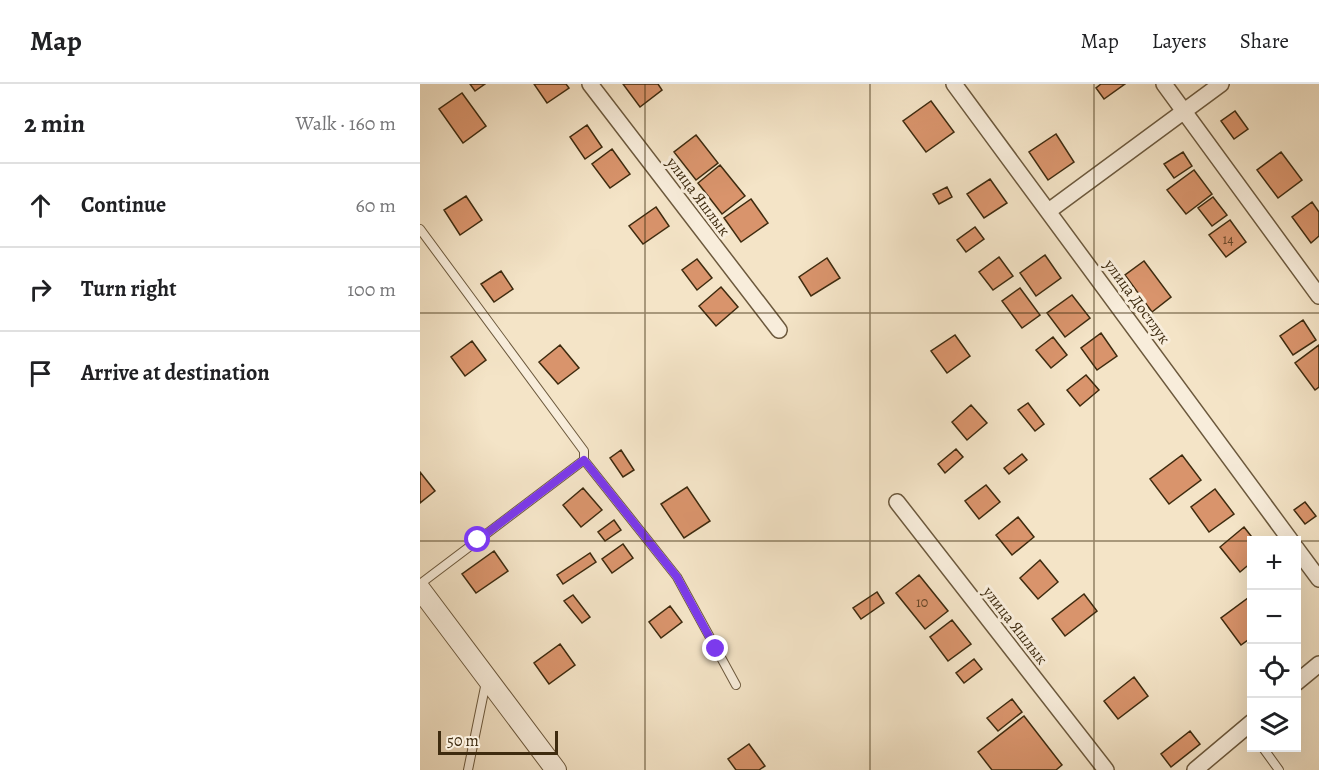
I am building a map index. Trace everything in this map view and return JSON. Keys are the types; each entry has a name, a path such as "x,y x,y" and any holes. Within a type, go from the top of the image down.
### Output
{"street":[{"name":"улица Яшлык","path":"590,84 779,330"},
{"name":"улица Достлук","path":"954,84 1050,210 1288,536"},
{"path":"1164,84 1319,296"},
{"path":"1050,210 1221,84"},
{"name":"улица Яшлык","path":"897,502 1106,770"},
{"path":"1301,555 1319,579"},
{"path":"420,589 556,770"},
{"path":"1301,679 1319,664"},
{"path":"1195,770 1247,729"}],"lane":[{"path":"420,229 584,451 584,460 677,577 736,685"},
{"path":"420,584 584,460"},
{"path":"468,770 487,678"},
{"path":"1266,752 1279,770"}],"building":[{"path":"470,84 485,84 475,91"},
{"path":"534,84 566,84 569,88 547,103"},
{"path":"623,84 658,84 662,90 640,107"},
{"path":"1101,84 1125,84 1104,99 1096,88"},
{"path":"462,93 486,126 463,143 439,109"},
{"path":"931,101 954,132 926,152 903,121"},
{"path":"1235,111 1248,129 1234,139 1221,121"},
{"path":"587,125 602,147 585,159 570,137"},
{"path":"1056,134 1074,162 1048,180 1029,152"},
{"path":"696,135 718,163 696,180 674,152"},
{"path":"612,149 630,174 610,188 592,164"},
{"path":"1183,152 1192,166 1174,178 1164,164"},
{"path":"1281,152 1302,180 1278,198 1257,170"},
{"path":"720,165 745,196 722,214 698,183"},
{"path":"1194,170 1212,194 1186,214 1167,190"},
{"path":"990,179 1007,203 984,218 967,194"},
{"path":"947,187 952,197 939,204 933,194"},
{"path":"466,196 482,220 460,235 444,210"},
{"path":"1213,197 1227,215 1212,226 1198,208"},
{"path":"751,199 768,223 741,242 724,218"},
{"path":"1312,202 1319,212 1319,236 1311,243 1292,217"},
{"path":"656,207 669,226 643,244 629,226"},
{"path":"1230,220 1246,242 1226,257 1209,235"},
{"path":"975,227 984,239 966,252 957,240"},
{"path":"1045,255 1061,278 1036,296 1020,273"},
{"path":"999,257 1013,276 993,290 979,272"},
{"path":"827,258 840,278 811,296 799,277"},
{"path":"697,259 712,278 697,290 682,270"},
{"path":"1144,261 1171,297 1152,312 1125,275"},
{"path":"501,271 513,289 494,302 481,284"},
{"path":"721,287 738,307 716,326 699,306"},
{"path":"1020,288 1040,315 1022,328 1002,301"},
{"path":"1072,295 1090,318 1065,337 1047,313"},
{"path":"1303,320 1316,340 1293,355 1280,336"},
{"path":"1101,333 1117,356 1097,370 1081,348"},
{"path":"955,335 970,356 947,373 931,351"},
{"path":"1053,337 1067,355 1051,368 1036,350"},
{"path":"472,341 486,360 465,376 451,357"},
{"path":"560,345 579,368 558,384 539,362"},
{"path":"1319,345 1319,387 1315,390 1295,363"},
{"path":"1086,375 1099,390 1080,406 1067,390"},
{"path":"1028,403 1044,424 1035,431 1018,410"},
{"path":"971,405 987,423 967,440 952,422"},
{"path":"956,449 963,457 945,473 938,464"},
{"path":"621,450 634,470 623,477 610,458"},
{"path":"1022,454 1027,460 1009,474 1004,468"},
{"path":"1182,455 1201,480 1169,504 1150,479"},
{"path":"420,472 435,491 420,503"},
{"path":"986,485 1000,502 979,519 965,501"},
{"path":"687,487 710,521 684,538 661,504"},
{"path":"583,488 602,510 581,527 563,505"},
{"path":"1215,489 1234,514 1209,532 1191,507"},
{"path":"1305,502 1316,516 1305,524 1294,510"},
{"path":"1018,517 1034,537 1012,555 996,535"},
{"path":"614,520 621,530 605,541 598,532"},
{"path":"1244,527 1251,536 1247,536 1247,566 1240,572 1220,547"},
{"path":"623,544 633,558 612,573 602,559"},
{"path":"494,551 508,571 476,593 462,574"},
{"path":"590,553 596,562 563,584 557,575"},
{"path":"1040,560 1058,582 1038,599 1020,578"},
{"path":"919,575 948,611 925,629 896,593"},
{"path":"877,592 884,603 861,619 853,608"},
{"path":"1084,594 1097,611 1065,636 1052,619"},
{"path":"573,595 590,617 582,623 564,601"},
{"path":"1247,599 1247,641 1241,645 1221,618"},
{"path":"670,606 682,622 661,638 649,622"},
{"path":"952,620 971,644 948,661 930,637"},
{"path":"560,644 575,665 549,684 534,663"},
{"path":"974,659 982,669 964,683 956,673"},
{"path":"1134,677 1148,696 1118,719 1104,701"},
{"path":"1012,699 1022,712 998,731 987,718"},
{"path":"1024,716 1062,765 1056,770 992,770 978,752"},
{"path":"1190,731 1200,744 1171,767 1161,754"},
{"path":"749,744 765,766 759,770 736,770 728,759"}],"route":[{"path":"478,540 584,460 677,577 716,649"}]}
